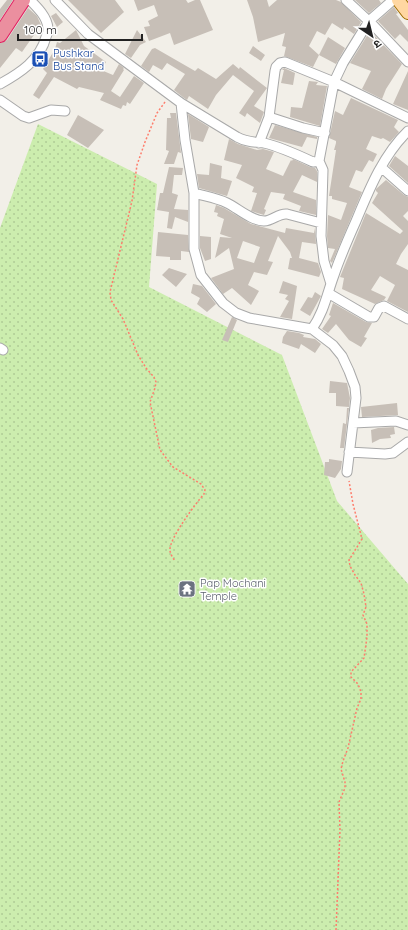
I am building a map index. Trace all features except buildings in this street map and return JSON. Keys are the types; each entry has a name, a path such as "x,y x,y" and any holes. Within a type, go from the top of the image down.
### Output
{"highway":[{"path":"0,35 23,0"}],"main road":[{"path":"398,0 408,13"}],"street":[{"path":"0,84 14,76 33,61 45,42 49,29 44,16 30,0"},
{"path":"55,0 88,34 181,103 246,141 264,144 314,162 318,161"},
{"path":"346,0 369,21 408,62"},
{"path":"393,0 369,21 343,63 334,82 325,133 318,161 323,170 321,236 330,289 369,317 374,317 379,308 384,306 408,319"},
{"path":"259,143 269,116 276,66 285,62 334,82 408,118"},
{"path":"0,100 23,116 29,118 51,110 65,111"},
{"path":"181,103 185,140 194,193 194,249 202,276 223,303 236,313 249,318 312,329 333,345 342,356 355,387 356,398 347,472"},
{"path":"269,116 303,128 325,133"},
{"path":"312,329 322,312 341,257 376,178 393,149 408,131"},
{"path":"382,168 408,191"},
{"path":"194,193 226,202 253,218 262,221 269,221 279,215 287,214 321,223"},
{"path":"353,423 403,422 408,425"},
{"path":"350,452 393,453 408,442"}],"path":[{"path":"171,95 157,113 145,142 138,165 132,201 110,292 111,300 123,319 138,355 156,382 150,402 160,450 173,467 201,484 204,490 204,494 171,543 170,550 176,561"},
{"path":"336,930 340,823 339,802 345,788 345,782 341,770 361,699 361,692 358,684 351,677 351,672 364,658 367,637 367,621 363,615 366,607 364,594 361,583 350,566 349,560 362,539 347,472"}],"green space":[{"path":"38,124 157,184 149,287 282,355 337,501 408,584 408,930 0,930 0,228"}],"place":[{"name":"Pushkar Bus Stand","path":"40,59"},
{"name":"Pap Mochani Temple","path":"187,589"}]}
